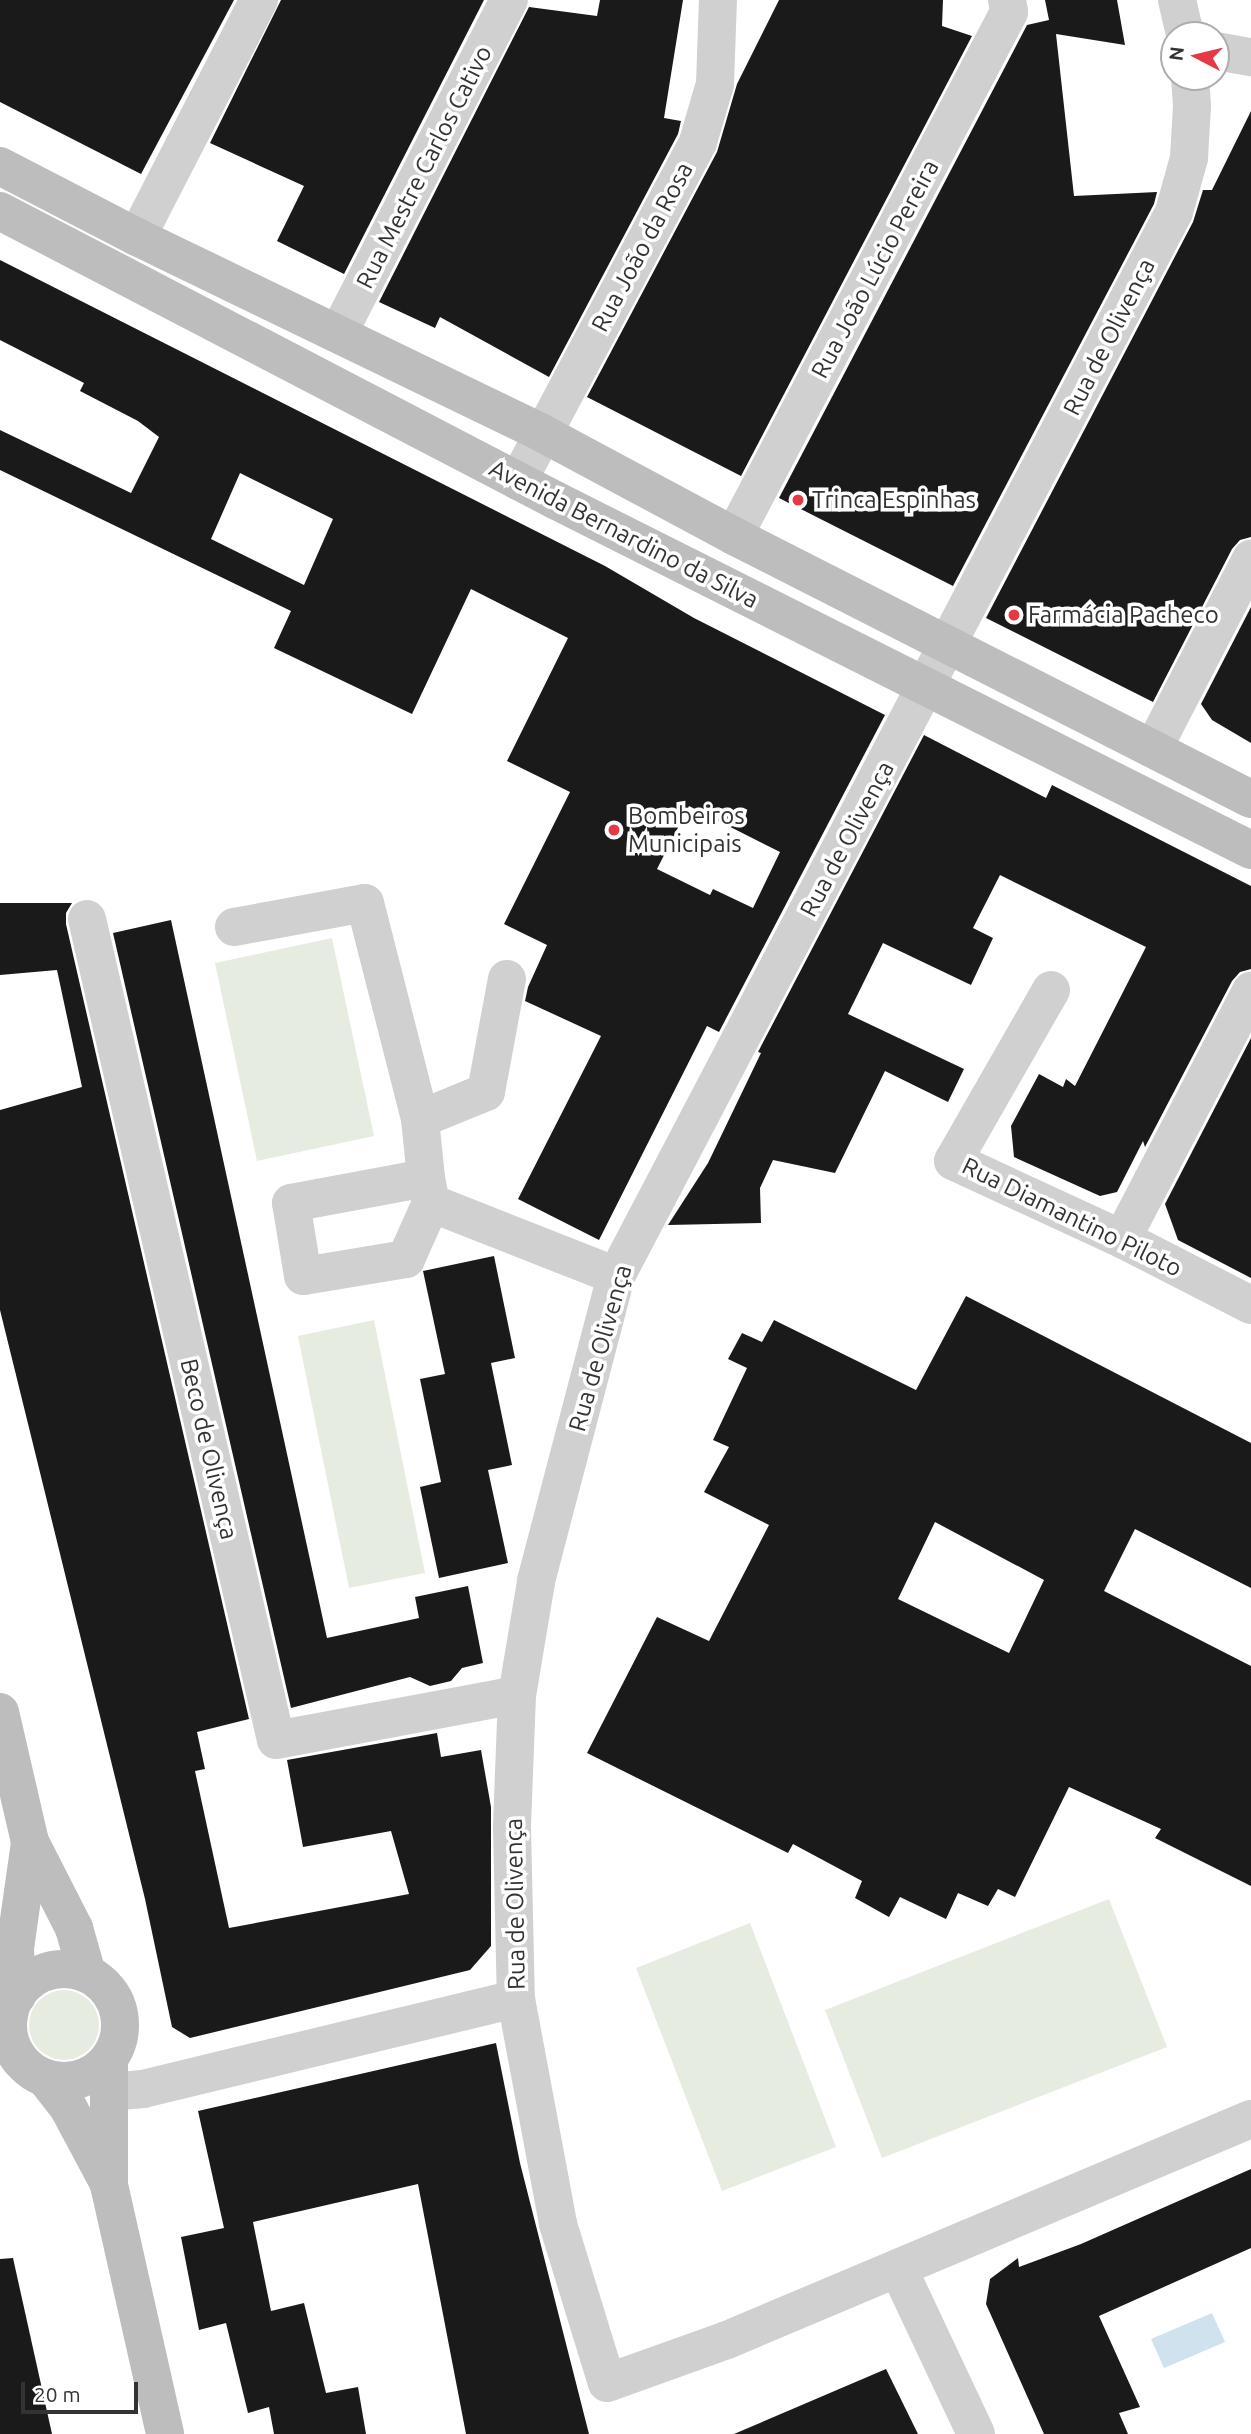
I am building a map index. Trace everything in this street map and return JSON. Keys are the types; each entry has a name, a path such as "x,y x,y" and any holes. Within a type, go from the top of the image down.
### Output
{"main road":[{"name":"Avenida Bernardino da Silva","path":"0,166 137,237 542,433 734,536 948,646 1154,747 1251,799"},
{"name":"Avenida Bernardino da Silva","path":"0,211 518,481 1251,850"},
{"path":"0,1712 28,1856 8,2013 12,2047 32,2072 46,2079 74,2081 87,2077 109,2076"},
{"path":"28,1856 74,1928 87,1974"},
{"path":"8,2013 27,1983 56,1969 87,1974 101,1983 112,1996 119,2011 121,2028 109,2076 109,2185 165,2434"},
{"path":"46,2079 68,2107 109,2185"}],"street":[{"path":"137,237 259,0"},
{"name":"Rua Mestre Carlos Cativo","path":"338,334 509,0"},
{"name":"Rua João da Rosa","path":"518,481 698,142 715,84 718,0"},
{"name":"Rua João Lúcio Pereira","path":"734,536 1009,12 1007,0"},
{"path":"1177,0 1182,21"},
{"path":"1230,53 1251,57"},
{"name":"Rua de Olivença","path":"898,2268 727,2340 607,2382 558,2224 516,1999 512,1828 517,1695 536,1582 617,1276 1174,212 1189,158 1191,91"},
{"path":"1154,747 1251,558"},
{"path":"234,927 365,902 420,1119 428,1191 617,1276"},
{"name":"Beco de Olivença","path":"87,919 276,1740 517,1695"},
{"path":"420,1119 486,1092 507,979"},
{"name":"Rua Diamantino Piloto","path":"1051,990 953,1161 1122,1239 1251,1306"},
{"path":"1122,1239 1251,991"},
{"path":"0,1921 28,1856"},
{"path":"109,2076 143,2089 516,1999"},
{"path":"976,2434 898,2268 1251,2119"}],"shaded area":[{"path":"332,938 374,1136 257,1161 215,963"},
{"path":"374,1320 425,1573 349,1588 298,1336"},
{"path":"1109,1899 1167,2047 882,2158 825,2010"},
{"path":"750,1923 836,2147 722,2191 636,1968"},
{"path":"64,1990 89,2000 99,2025 89,2050 64,2060 39,2050 29,2025 39,2000"}],"water":[{"path":"1212,2313 1225,2342 1164,2368 1151,2339"}],"building":[{"path":"0,0 234,0 141,174 0,102"},
{"path":"281,0 484,0 344,274 277,241 304,186 210,143"},
{"path":"600,0 683,0 664,118 681,121 678,134 549,377 440,317 435,328 379,302 529,7 597,16"},
{"path":"779,0 943,0 942,26 972,36 741,476 587,397 717,152 737,84"},
{"path":"1045,0 1117,0 1125,45 1056,34 1074,196 1157,192 1154,204 953,586 779,498 1027,25 1049,20"},
{"path":"1251,111 1251,537 1240,540 1232,549 1153,702 986,618 1193,222 1203,190 1212,190"},
{"path":"0,260 605,566 694,618 885,715 719,1032 707,1026 599,1240 518,1199 601,1036 525,1001 528,987 547,945 504,924 570,792 507,761 568,638 471,589 412,714 274,648 291,611 0,470 0,430 131,493 159,437 138,421 80,391 84,383 0,340","holes":["240,473 333,519 304,585 211,539","689,806 780,852 753,908 713,889 710,895 657,869"]},
{"path":"1251,607 1251,743 1212,720 1201,704"},
{"path":"924,735 1046,798 1052,785 1251,886 1251,969 1240,972 1232,981 1145,1147 1143,1141 1117,1192 1100,1196 1014,1157 1011,1126 1039,1074 1063,1087 1066,1079 1075,1086 1146,947 1000,875 973,928 993,938 971,985 883,943 848,1014 964,1069 948,1102 885,1071 835,1173 773,1160 760,1188 761,1223 668,1225 708,1163 761,1053 758,1052"},
{"path":"0,903 72,903 66,913 66,924 249,1719 197,1732 205,1769 195,1771 229,1928 409,1894 391,1831 303,1847 287,1760 437,1733 441,1757 481,1750 491,1807 491,1946 470,1970 190,2038 172,2027 145,1899 0,1310 0,1110 82,1087 57,970 0,975"},
{"path":"171,920 327,1638 419,1618 415,1597 468,1586 483,1663 462,1668 451,1681 430,1686 410,1677 291,1708 113,933"},
{"path":"1251,1038 1251,1278 1178,1240 1165,1204"},
{"path":"494,1256 515,1358 491,1363 512,1465 488,1470 508,1563 439,1578 420,1487 441,1482 420,1379 445,1374 423,1271"},
{"path":"966,1296 1251,1443 1251,1588 1135,1529 1104,1591 1251,1666 1251,1886 1155,1838 1161,1829 1069,1787 1015,1897 998,1889 988,1906 958,1893 946,1919 900,1897 889,1917 855,1898 862,1881 793,1844 788,1853 587,1753 657,1617 709,1641 769,1525 704,1492 729,1447 713,1440 747,1368 728,1359 742,1333 762,1342 774,1320 916,1390","holes":["935,1522 1044,1580 1009,1653 898,1599"]},
{"path":"496,2043 520,2163 589,2434 466,2434 418,2184 253,2222 271,2311 304,2303 326,2393 358,2387 366,2434 274,2434 269,2407 248,2413 226,2323 199,2330 181,2237 224,2228 198,2111"},
{"path":"1251,2169 1251,2248 1099,2316 1140,2407 1119,2413 1128,2434 1044,2434 986,2304 990,2279 1018,2258 1019,2267 1081,2244"},
{"path":"13,2258 52,2434 0,2434 0,2259"},
{"path":"886,2369 918,2434 734,2434"}],"place":[{"name":"Trinca Espinhas","path":"798,500"},
{"name":"Farmácia Pacheco","path":"1014,615"},
{"name":"Bombeiros Municipais","path":"614,830"}]}
